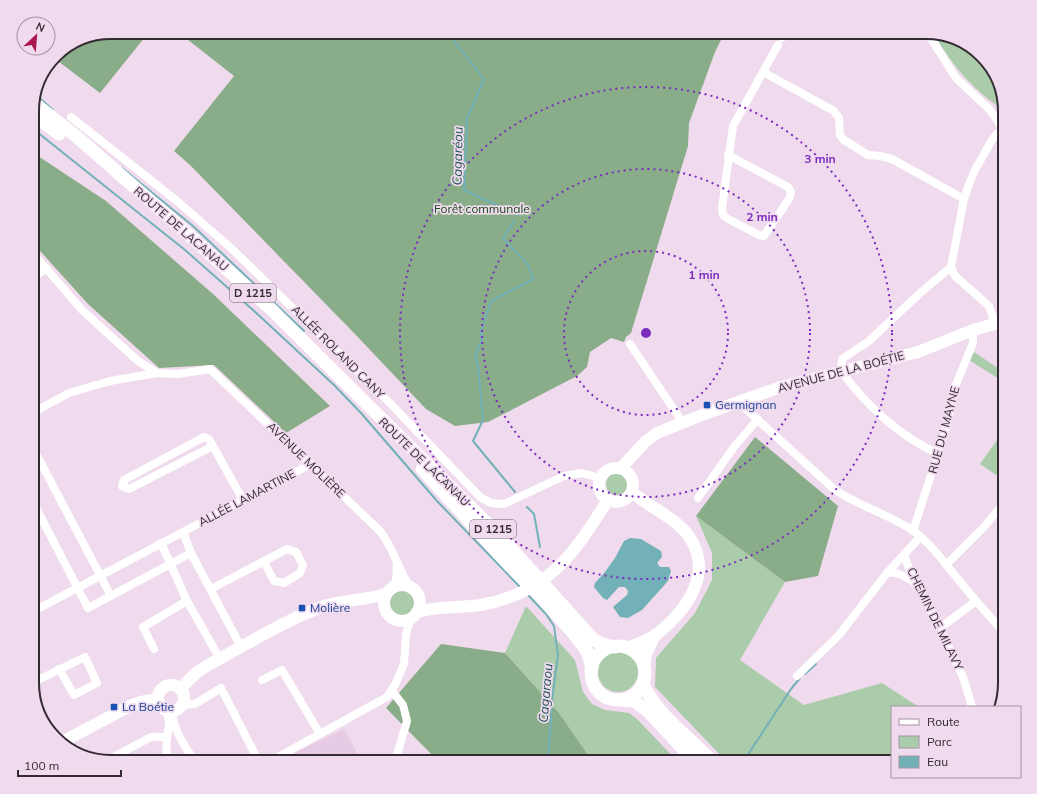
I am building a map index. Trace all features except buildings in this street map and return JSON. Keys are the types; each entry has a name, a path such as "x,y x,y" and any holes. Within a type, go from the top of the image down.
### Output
{"main road":[{"name":"ROUTE DE LACANAU","path":"39,107 77,137 271,309 370,409 410,446 501,537 593,639 602,644 620,647"},
{"name":"ROUTE DE LACANAU","path":"39,119 129,184"},
{"name":"AVENUE DE LA BOÉTIE","path":"621,468 646,441 657,434 683,423 781,387 918,352 973,330 998,323"},
{"name":"ROUTE DE LACANAU","path":"370,409 442,492 574,634 587,651 592,668"},
{"path":"616,467 621,468 626,470 632,478 633,488 631,493 624,500 613,502 608,500 601,493 599,483 600,478 606,470 616,467"},
{"path":"631,493 673,521 683,530 694,546 700,565 697,584 691,597 670,621 655,635 646,654 644,668"},
{"path":"390,591 384,605 392,618 397,620 402,620 414,615 447,607 487,604 512,596 537,584 556,570 578,546 608,500"},
{"path":"180,689 196,673 220,659 300,616 325,605 373,597 401,585 414,589 419,596 430,602 447,607"},
{"path":"414,615 420,607 419,596"},
{"path":"353,600 373,603 386,610"},
{"path":"655,635 620,647 607,649 601,653 595,660 592,668 593,681 599,692 606,697 614,700 634,701 649,712 689,755"},
{"path":"620,647 636,653 641,660 645,676 643,684 638,691 632,697 623,700"},
{"path":"643,684 656,705 706,755"},
{"path":"172,686 180,689 184,697 174,709 161,706 158,699 164,688 172,686"},
{"path":"66,740 132,705 158,699"}],"street":[{"path":"728,155 788,187 791,192 789,199 764,236 758,235 728,219 723,215 722,208 728,155 733,126 781,39"},
{"path":"932,40 956,78 989,108 998,121"},
{"path":"763,72 834,111 839,118 840,135 844,140 868,155 892,159 964,199"},
{"name":"ALLÉE ROLAND CANY","path":"71,117 177,201 231,248 385,398 480,497 492,502 504,504 564,476 582,473 600,478"},
{"path":"998,134 993,138 975,170 964,199 951,267 955,276 989,306 998,319"},
{"path":"39,260 82,310 138,361 157,373"},
{"path":"939,454 928,449 902,432 871,407 841,371 842,359 869,341 919,294 951,267"},
{"path":"39,274 46,268"},
{"name":"RUE DU MAYNE","path":"914,531 939,454 955,387 973,343 973,330"},
{"path":"630,344 683,423"},
{"name":"AVENUE MOLIÈRE","path":"157,373 178,374 210,369 380,531 387,540 410,587"},
{"path":"39,409 69,393 110,381 157,373"},
{"path":"738,402 834,489 848,499 895,520 914,531 946,565 998,625"},
{"path":"698,498 734,447 758,419"},
{"path":"213,446 129,489 122,486 124,480 204,437 209,440 213,446 243,500"},
{"path":"39,459 111,596"},
{"name":"ALLÉE LAMARTINE","path":"39,608 310,464"},
{"path":"946,565 983,528 998,510"},
{"path":"39,514 88,608 191,553"},
{"path":"183,532 191,553 242,647"},
{"path":"797,676 839,635 887,573 920,537"},
{"path":"161,543 187,601 220,659"},
{"path":"211,589 287,549 296,552 303,565 300,573 284,583 274,581 264,562"},
{"name":"CHEMIN DE MILAVY","path":"904,555 914,582 927,602 938,624 942,628 942,633 963,677 972,706"},
{"name":"AVENUE MOLIÈRE","path":"390,591 396,576 397,563 395,556"},
{"path":"887,573 893,572 914,582"},
{"path":"154,649 143,627 187,601"},
{"path":"942,628 944,624 976,601"},
{"path":"282,755 387,697 392,691 404,664 406,634 414,615"},
{"path":"39,680 85,657 97,683 74,695 60,670"},
{"path":"262,680 282,670 320,734"},
{"path":"174,709 195,704 221,688 255,755"},
{"path":"392,691 403,705 407,721 397,755"},
{"path":"166,755 166,737 169,722 174,709"},
{"path":"174,709 173,721 175,728 191,755"},
{"path":"116,755 151,737 166,737"}],"shaded area":[{"path":"344,729 358,755 291,755"}],"green space":[{"path":"143,39 100,93 59,62 71,51 83,44 97,40"},
{"name":"Forêt communale","path":"187,39 722,39 715,52 689,123 688,146 631,333 626,337 624,342 611,338 590,352 587,367 577,376 488,422 455,426 426,409 190,165 174,151 234,76"},
{"path":"938,40 954,44 977,60 991,79 997,97 998,107 974,87 956,67"},
{"path":"39,157 106,201 213,294 330,406 286,433 214,365 159,368 88,304 39,250"},
{"path":"974,352 998,368 998,379 969,360"},
{"path":"755,437 838,506 818,576 785,582 696,516"},
{"path":"998,439 998,476 980,464"},
{"path":"613,473 621,473 628,480 628,488 621,495 613,495 606,488 606,480"},
{"path":"696,516 785,582 740,660 804,705 882,683 917,706 891,706 891,755 720,755 655,687 656,658 695,613 712,580 712,553"},
{"path":"402,591 410,595 414,603 410,611 402,615 394,611 390,603 394,595"},
{"path":"526,606 575,660 583,692 592,704 605,710 629,713 637,719 671,755 588,755 559,713 505,653"},
{"path":"441,644 505,653 559,713 588,755 432,755 386,708"},
{"path":"622,652 629,655 635,661 638,672 637,680 629,689 622,692 614,692 607,689 599,680 598,668 601,661 610,653"}],"water":[{"path":"630,538 641,539 661,551 662,557 657,563 660,567 669,567 671,571 668,581 642,610 628,618 620,617 613,607 627,595 628,591 625,587 619,587 607,600 603,598 594,587 595,583 615,558 624,541"}],"waterway":[{"name":"Cagaréou","path":"453,39 484,79 467,119 464,190 518,215"},
{"path":"40,99 53,110"},
{"path":"39,134 185,250 334,385 361,413 437,501 521,588"},
{"path":"122,168 193,226 304,331"},
{"name":"Cagaréou","path":"515,220 503,238 528,265 533,279 491,301 481,332 482,339 475,356 478,365 483,420 473,441 515,492"},
{"name":"Cagaréou","path":"527,507 534,514 540,547"},
{"name":"Cagaraou","path":"527,594 546,614 554,626 558,655 553,692 548,755"},
{"path":"805,674 816,664"},
{"path":"748,755 791,689 800,678"}],"place":[{"name":"Germignan","path":"707,405"},
{"name":"Molière","path":"302,608"},
{"name":"La Boétie","path":"114,707"}]}
